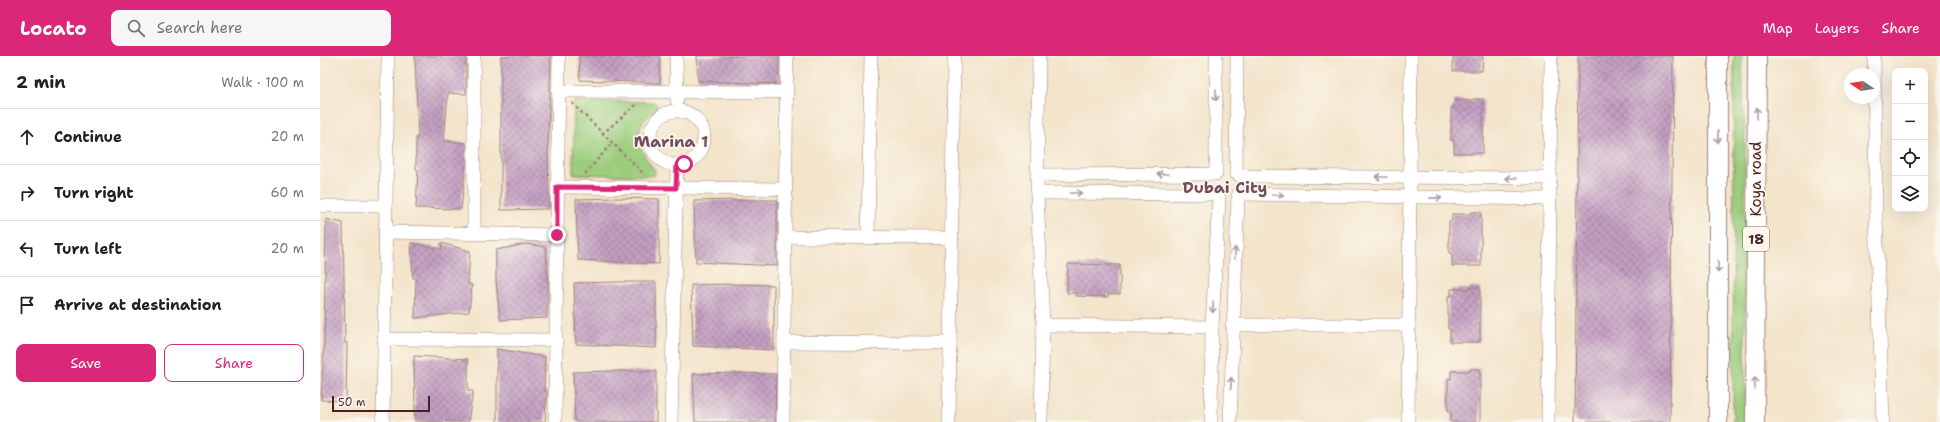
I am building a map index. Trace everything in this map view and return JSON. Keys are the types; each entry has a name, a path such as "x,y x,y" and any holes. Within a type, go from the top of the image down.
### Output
{"highway":[{"path":"1718,56 1718,422"},
{"name":"Koya road","path":"1755,422 1757,56"}],"street":[{"path":"383,422 388,56"},
{"path":"474,56 474,233"},
{"path":"555,422 559,56"},
{"path":"676,56 677,111"},
{"path":"783,422 787,56"},
{"path":"868,237 871,56"},
{"path":"949,422 954,56"},
{"path":"1039,56 1037,193 1042,325 1041,422"},
{"path":"1211,422 1212,327 1217,196 1212,182 1216,174 1216,56"},
{"path":"1230,422 1232,325 1238,195 1242,185 1238,174 1237,56"},
{"path":"1408,422 1411,56"},
{"path":"1548,422 1551,56"},
{"path":"1874,56 1876,216 1883,422"},
{"path":"558,90 786,92"},
{"path":"677,111 693,116 703,130 704,138 702,147 695,158 684,164 677,165 666,163 658,157 653,150 650,141 651,132 660,117 668,112 677,111"},
{"path":"671,422 677,165"},
{"path":"1037,174 1216,174 1224,170 1238,174 1410,178 1550,178"},
{"path":"557,187 786,189"},
{"path":"1037,193 1217,196 1226,200 1238,195 1550,199"},
{"path":"320,206 386,206"},
{"path":"386,232 557,235"},
{"path":"785,237 952,238"},
{"path":"1042,325 1212,327"},
{"path":"1232,325 1409,325"},
{"path":"384,339 556,340"},
{"path":"784,342 950,343"}],"path":[{"path":"558,90 658,188"},
{"path":"602,134 651,92"},
{"path":"574,187 612,143"}],"green space":[{"path":"1734,56 1742,56 1745,149 1745,422 1733,422"},
{"path":"574,101 653,102 657,105 654,111 645,119 639,132 639,139 643,153 655,170 654,176 573,174"}],"building":[{"path":"415,56 466,56 466,94 448,93 444,141 466,143 466,165 461,209 416,208 418,170 416,169 416,137 418,137"},
{"path":"501,56 551,56 548,140 549,209 501,210"},
{"path":"579,56 660,56 660,83 580,80"},
{"path":"697,56 779,56 779,84 698,81"},
{"path":"1453,56 1483,56 1482,71 1453,71"},
{"path":"1578,56 1673,56 1670,422 1575,422"},
{"path":"1473,99 1483,99 1483,153 1454,153 1454,140 1451,140 1451,108 1454,108 1454,100 1473,101"},
{"path":"576,199 659,199 659,264 578,260"},
{"path":"777,200 777,266 696,262 694,201"},
{"path":"1471,212 1481,212 1481,266 1452,266 1452,253 1449,253 1449,221 1452,221 1452,214 1471,214"},
{"path":"326,219 343,223 345,343 347,343 346,401 321,400 324,345"},
{"path":"411,243 442,249 441,243 470,251 468,284 472,285 469,312 415,318 416,278 413,278"},
{"path":"526,244 546,247 548,283 547,318 500,320 496,280 496,250"},
{"path":"1068,264 1120,265 1120,294 1108,294 1108,297 1076,296 1076,293 1067,293"},
{"path":"656,282 656,348 576,344 574,283"},
{"path":"691,285 774,285 774,350 693,346"},
{"path":"1470,287 1480,287 1480,342 1450,342 1450,329 1448,329 1448,296 1451,296 1451,289 1470,289"},
{"path":"497,349 545,357 544,391 547,391 545,422 497,422"},
{"path":"414,356 468,359 468,391 473,391 468,422 415,421"},
{"path":"1470,369 1480,369 1480,422 1451,422 1451,411 1448,411 1448,379 1451,379 1451,371 1470,371"},
{"path":"656,371 656,422 575,422 573,372"},
{"path":"693,374 776,374 775,422 695,422"}],"district":[{"name":"Marina 1","path":"671,141"},
{"name":"Dubai City","path":"1225,187"}],"route":[{"path":"557,235 557,187 676,188 677,165 684,164"}]}
